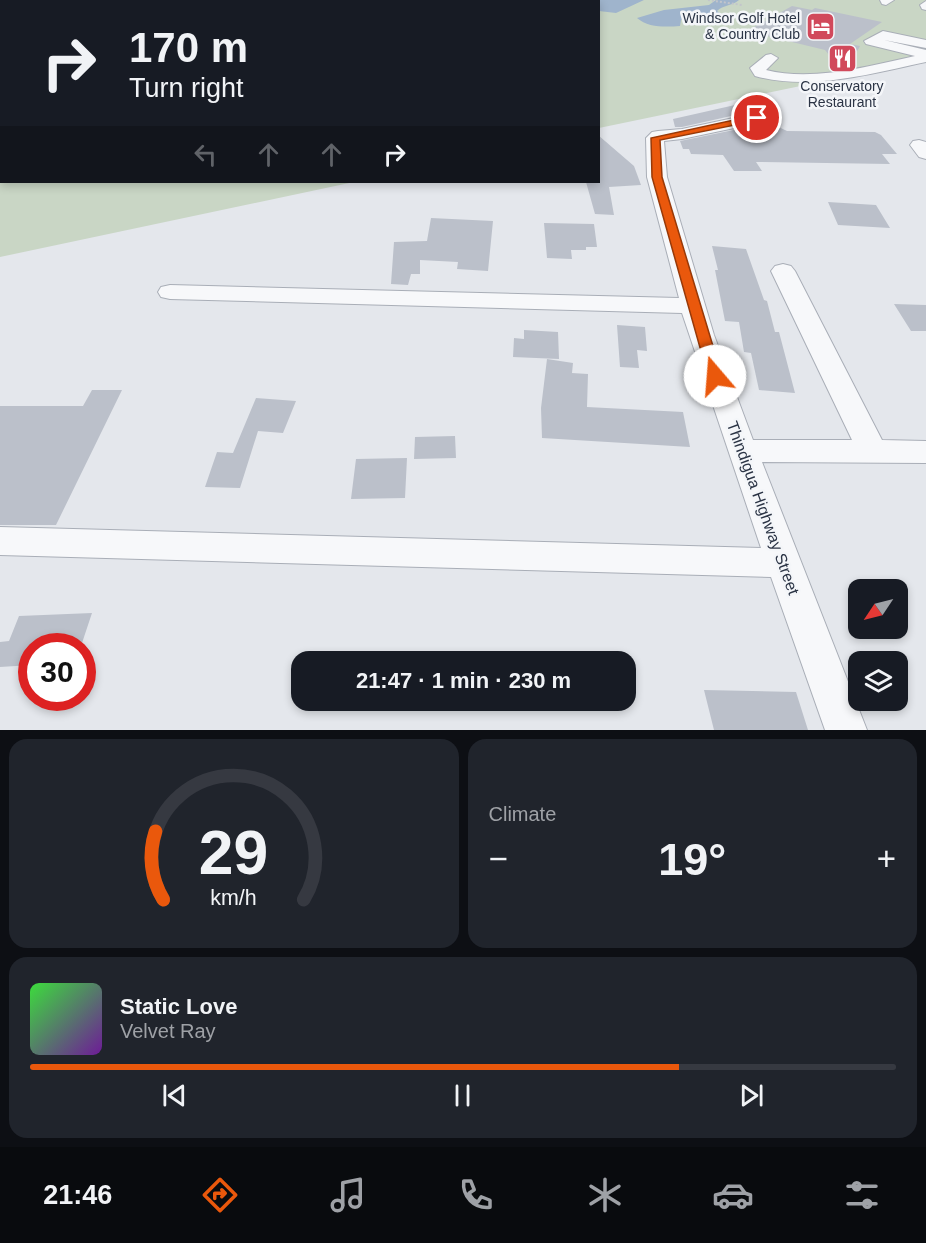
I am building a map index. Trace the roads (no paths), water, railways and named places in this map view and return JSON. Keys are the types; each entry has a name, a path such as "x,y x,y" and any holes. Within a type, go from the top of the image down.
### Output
{"street":[{"path":"926,44 883,35 871,41 926,56"},
{"path":"771,58 758,68 760,73 803,77 849,73 926,56"},
{"name":"Thindigua Highway Street","path":"757,118 682,134 658,136 655,138 657,177 693,306 742,451 846,730"},
{"path":"783,271 872,452"},
{"path":"170,292 693,306"},
{"path":"742,451 926,452"},
{"path":"0,541 784,563"}],"water":[{"path":"600,0 644,0 616,13 600,11"},
{"path":"716,0 739,0 717,11 721,14 681,20 680,26 652,25 637,18 664,10 709,5"}],"place":[{"name":"Windsor Golf Hotel & Country Club","path":"821,26"},
{"name":"Conservatory Restaurant","path":"842,59"}]}
